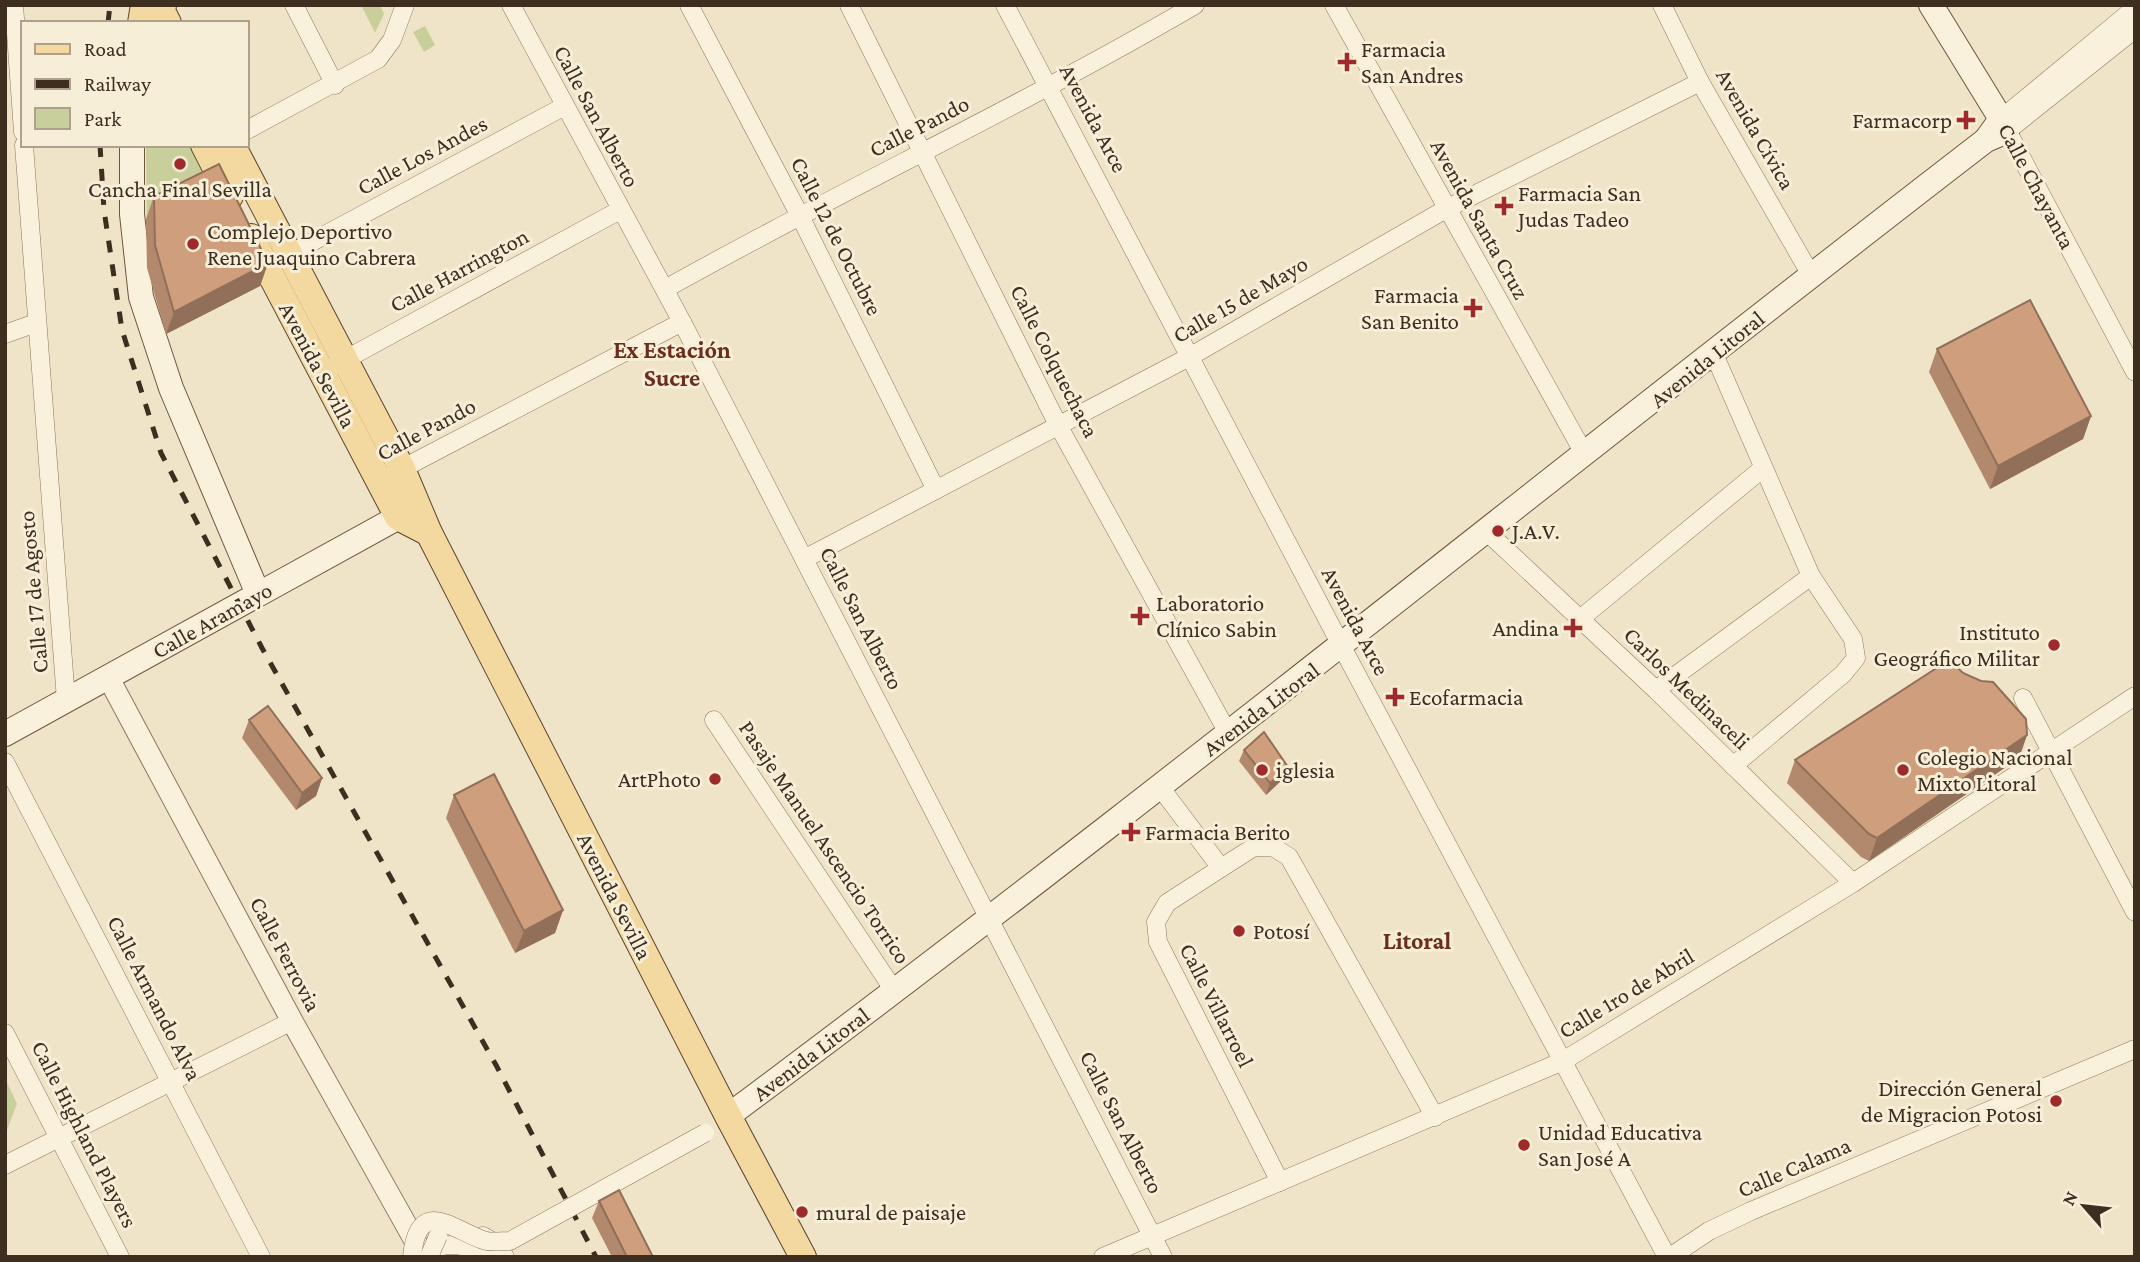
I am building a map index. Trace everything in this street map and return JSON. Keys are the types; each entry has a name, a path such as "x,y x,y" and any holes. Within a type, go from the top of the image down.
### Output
{"main road":[{"name":"Calle Chayanta","path":"1931,5 1998,130"},
{"name":"Avenida Litoral","path":"728,1116 895,992 1342,647 1485,530 1585,455 1998,130"},
{"path":"131,147 132,214 141,297 171,388 258,594"},
{"name":"Avenida Sevilla","path":"215,147 290,254 345,359 390,475 408,512 429,533 803,1257"},
{"name":"Avenida Sevilla","path":"215,147 267,266 322,372 390,475"},
{"name":"Calle Aramayo","path":"5,734 408,512"}],"street":[{"path":"14,5 21,104"},
{"path":"294,5 335,85"},
{"path":"248,129 378,60 392,40 405,5"},
{"name":"Calle San Alberto","path":"510,5 563,107 665,289 1163,1257"},
{"name":"Calle 12 de Octubre","path":"689,5 799,214 936,491"},
{"name":"Calle Colquechaca","path":"849,5 925,151 1058,425 1228,733"},
{"name":"Avenida Arce","path":"1005,5 1049,84 1342,647 1669,1257"},
{"name":"Calle Pando","path":"665,289 799,214 925,151 1049,84 1176,10 1195,5"},
{"name":"Avenida Santa Cruz","path":"1334,5 1585,455"},
{"name":"Avenida Cívica","path":"1662,5 1700,82 1811,275"},
{"name":"Avenida Litoral","path":"1998,130 2135,8"},
{"name":"Avenida Litoral","path":"1998,130 2135,29"},
{"name":"Calle 15 de Mayo","path":"804,559 1191,356 1446,208 1700,82"},
{"name":"Calle Los Andes","path":"267,266 563,107"},
{"name":"Calle Chayanta","path":"1998,130 2135,372"},
{"name":"Calle 17 de Agosto","path":"24,147 66,701"},
{"name":"Calle Harrington","path":"322,372 620,210"},
{"name":"Calle Pando","path":"390,475 682,322"},
{"path":"5,334 36,323"},
{"path":"1714,354 1811,576 1853,639 1856,658 1843,674 1733,766"},
{"path":"1580,619 1762,469"},
{"name":"Carlos Medinaceli","path":"1485,530 1656,690 1853,883"},
{"path":"1656,690 1811,576"},
{"name":"Calle Ferrovia","path":"108,677 292,1021 409,1231 418,1256"},
{"name":"Calle 1ro de Abril","path":"1103,1257 1563,1061 1853,883 2052,754 2135,696"},
{"path":"2023,698 2135,912"},
{"name":"Pasaje Manuel Ascencio Torrico","path":"714,720 895,992"},
{"name":"Calle Armando Alva","path":"5,762 261,1257"},
{"path":"1160,787 1221,868"},
{"name":"Calle Villarroel","path":"1280,1182 1158,942 1156,922 1167,904 1254,847 1273,847 1289,857 1434,1117"},
{"path":"5,1165 292,1021"},
{"name":"Calle Highland Players","path":"5,1033 120,1257"},
{"name":"Calle Calama","path":"1669,1257 1709,1231 1751,1211 2135,1049"},
{"name":"Avenida Litoral","path":"506,1252 705,1133 728,1116"},
{"path":"418,1256 420,1230 441,1219 506,1252"},
{"path":"418,1256 438,1236 453,1226 466,1227 506,1252"},
{"path":"418,1256 439,1245 458,1244 485,1257"}],"green space":[{"path":"361,5 380,5 384,14 375,33"},
{"path":"425,26 435,45 424,52 413,32"},
{"name":"Complejo Deportivo Rene Juaquino Cabrera","path":"146,147 190,147 260,286 166,334 147,268"},
{"path":"5,1078 17,1104 5,1135"}],"building":[{"name":"Complejo Deportivo Rene Juaquino Cabrera","path":"219,164 268,263 174,312 155,245 154,196"},
{"path":"2030,300 2091,416 1998,466 1937,349"},
{"name":"Colegio Nacional Mixto Litoral","path":"1949,660 1963,673 1981,681 1993,682 2026,719 2027,735 1877,838 1869,834 1795,760"},
{"path":"268,706 322,778 302,793 249,720"},
{"path":"1264,732 1288,767 1270,783 1244,750"},
{"path":"494,774 563,910 524,931 454,795"},
{"path":"619,1190 653,1257 627,1257 599,1201"}],"railway":[{"path":"108,21 110,5"},
{"path":"100,147 104,210 122,330 161,453 262,648 496,1065 596,1257"}],"place":[{"name":"Farmacia San Andres","path":"1347,62"},
{"name":"Farmacorp","path":"1966,120"},
{"name":"Cancha Final Sevilla","path":"180,164"},
{"name":"Farmacia San Judas Tadeo","path":"1504,206"},
{"name":"Complejo Deportivo Rene Juaquino Cabrera","path":"193,244"},
{"name":"Farmacia San Benito","path":"1473,308"},
{"name":"J.A.V.","path":"1498,531"},
{"name":"Laboratorio Clínico Sabin","path":"1140,616"},
{"name":"Andina","path":"1573,628"},
{"name":"Instituto Geográfico Militar","path":"2054,645"},
{"name":"Ecofarmacia","path":"1395,697"},
{"name":"iglesia","path":"1262,770"},
{"name":"Colegio Nacional Mixto Litoral","path":"1903,770"},
{"name":"ArtPhoto","path":"715,779"},
{"name":"Farmacia Berito","path":"1131,832"},
{"name":"Potosí","path":"1239,931"},
{"name":"Dirección General de Migracion Potosi","path":"2056,1101"},
{"name":"Unidad Educativa San José A","path":"1524,1145"},
{"name":"mural de paisaje","path":"802,1212"}],"district":[{"name":"Ex Estación Sucre","path":"672,363"},
{"name":"Litoral","path":"1417,940"}]}
